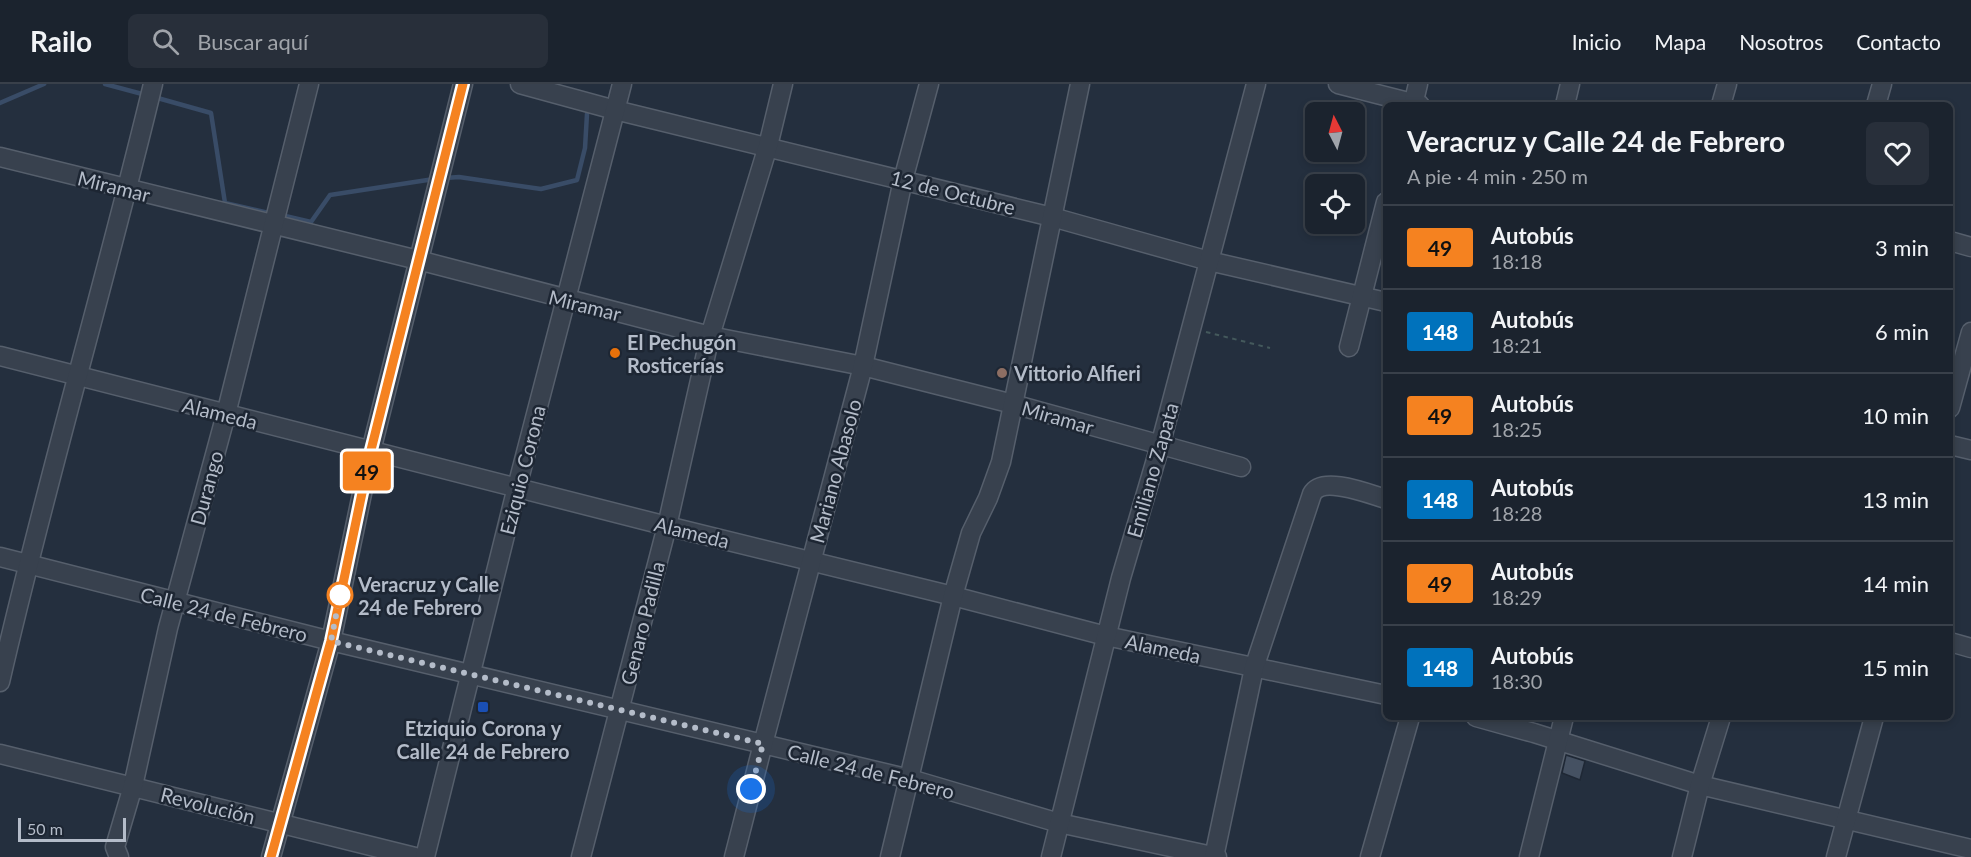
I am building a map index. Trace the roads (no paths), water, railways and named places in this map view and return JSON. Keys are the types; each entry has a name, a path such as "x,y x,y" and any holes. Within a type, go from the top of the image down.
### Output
{"street":[{"name":"Durango","path":"119,857 115,847 133,786 175,600 226,414 309,84"},
{"path":"271,857 331,641 371,450 463,84"},
{"name":"12 de Octubre","path":"520,84 615,110 1052,217 1209,261 1383,301"},
{"name":"Eziquio Corona","path":"425,857 517,487 622,84"},
{"name":"Genaro Padilla","path":"581,857 667,526 710,336 768,146 783,84"},
{"name":"Mariano Abasolo","path":"735,857 863,366 903,180 929,84"},
{"path":"890,857 953,596 971,533 988,498 1001,462 1080,84"},
{"name":"Emiliano Zapata","path":"1051,857 1121,578 1160,446 1256,84"},
{"path":"1338,84 1407,102"},
{"path":"1415,102 1418,84"},
{"path":"1566,102 1570,84"},
{"path":"1722,102 1727,84"},
{"path":"1877,102 1882,84"},
{"path":"0,682 27,564 128,189 153,85"},
{"name":"Miramar","path":"0,157 418,260 710,336 863,366 1241,467"},
{"path":"1348,347 1383,214"},
{"path":"1953,243 1971,247"},
{"path":"1953,397 1971,332"},
{"name":"Alameda","path":"0,356 1106,636 1383,694"},
{"path":"1953,446 1971,450"},
{"path":"1215,857 1254,668 1315,489 1321,485 1334,485 1383,498"},
{"name":"Calle 24 de Febrero","path":"0,557 470,675 910,779 1059,823 1215,857"},
{"path":"1953,643 1971,648"},
{"path":"1370,857 1409,720"},
{"path":"1486,720 1700,785 1971,849"},
{"path":"1529,857 1563,720"},
{"path":"1682,857 1700,785 1720,720"},
{"path":"1836,857 1873,720"},
{"name":"Revolución","path":"0,754 415,857"}],"waterway":[{"path":"0,103 44,84"},
{"path":"105,84 146,95"},
{"path":"154,97 211,113 225,203 273,214"},
{"path":"445,178 459,177 541,189 577,180 585,148 587,114"},
{"path":"281,215 311,222 330,195 434,179"}],"place":[{"name":"El Pechugón Rosticerías","path":"615,353"},
{"name":"Vittorio Alfieri","path":"1002,373"},
{"name":"Veracruz y Calle 24 de Febrero","path":"340,595"},
{"name":"Etziquio Corona y Calle 24 de Febrero","path":"483,707"}]}
